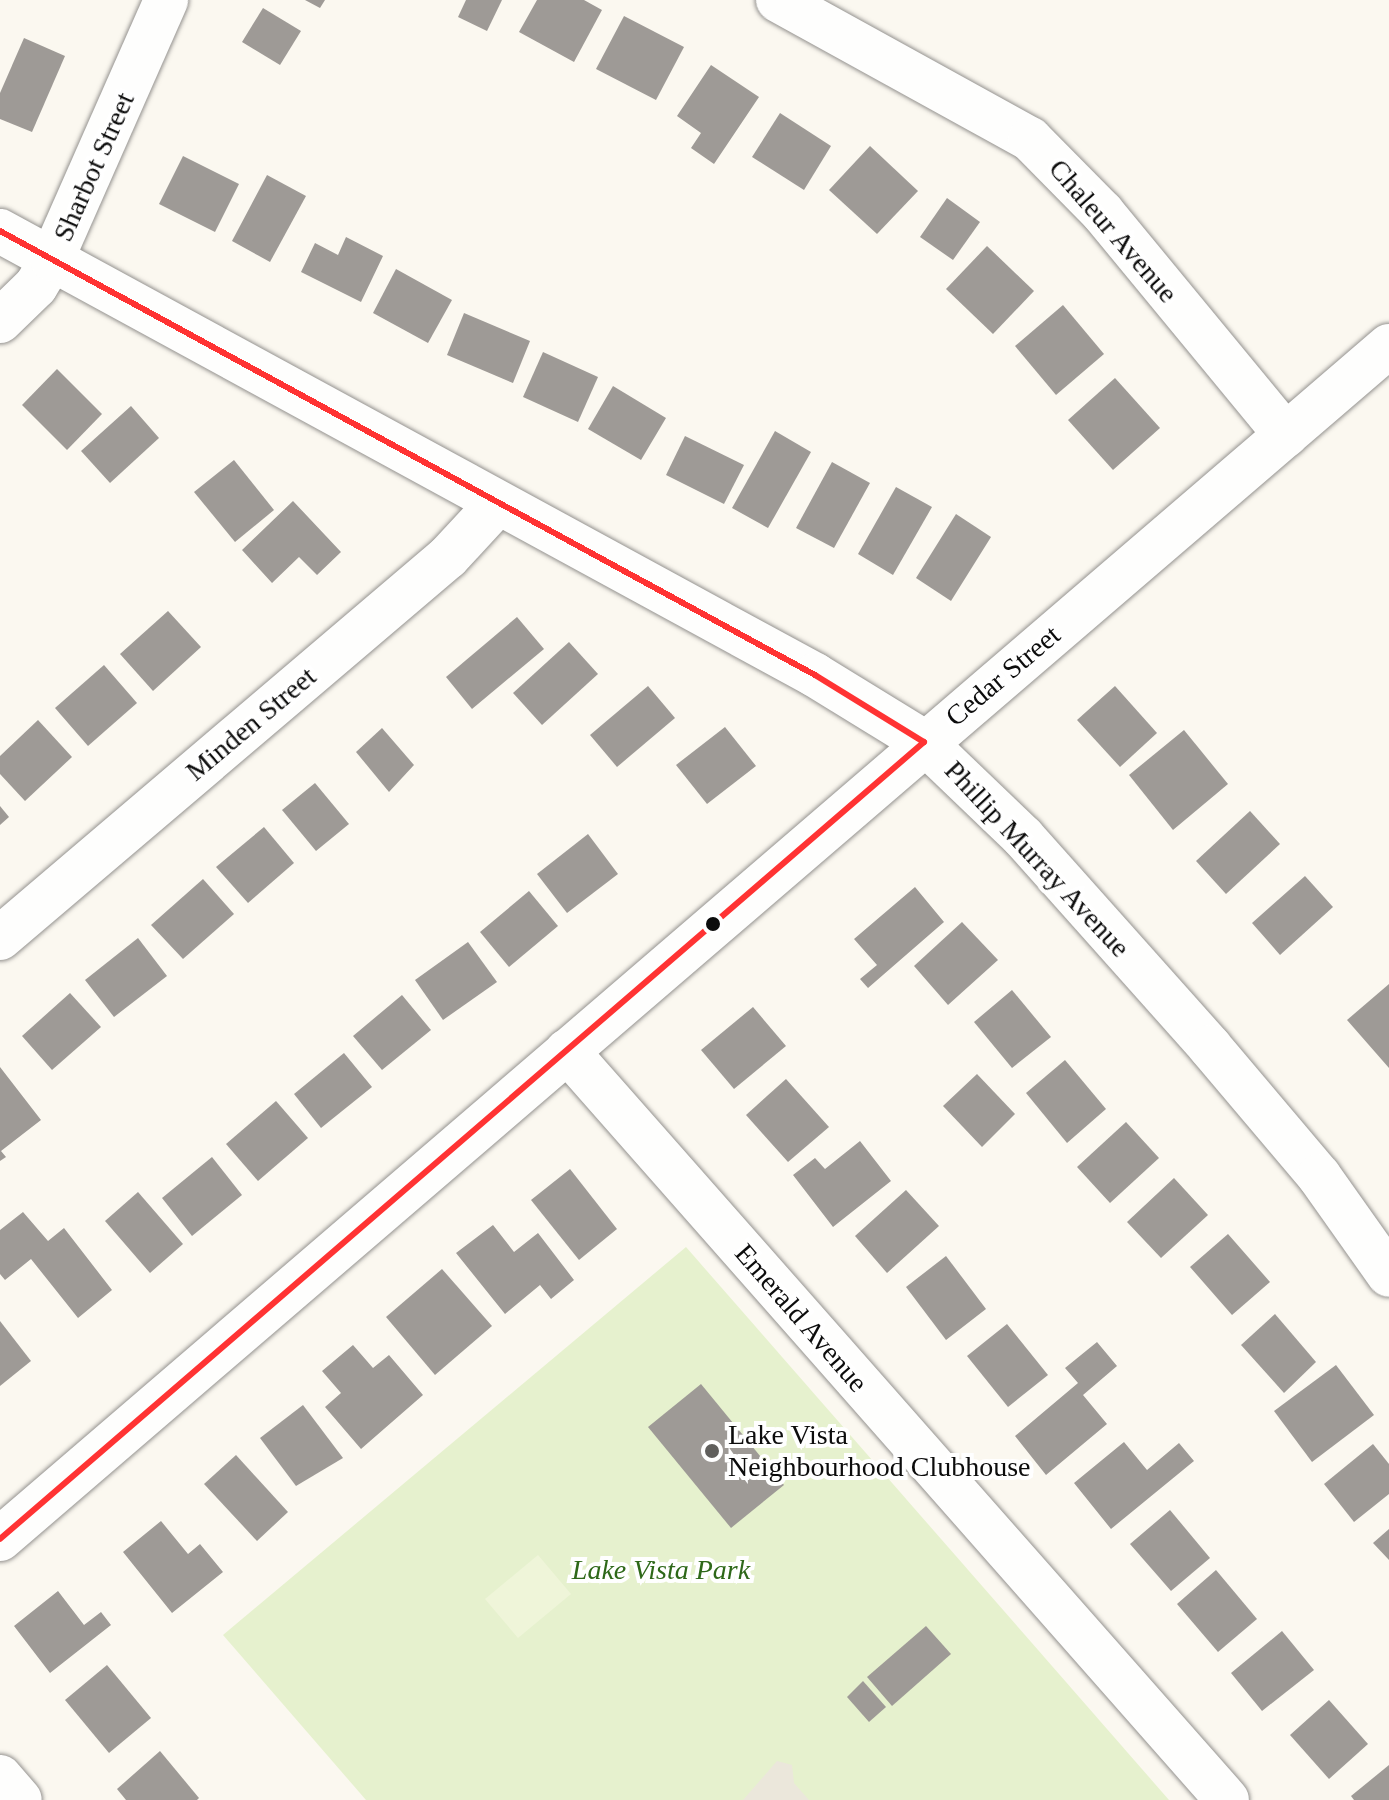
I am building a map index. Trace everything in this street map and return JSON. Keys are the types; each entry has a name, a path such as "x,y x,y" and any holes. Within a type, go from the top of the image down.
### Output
{"street":[{"name":"Sharbot Street","path":"0,321 36,286 52,259 166,0"},
{"name":"Chaleur Avenue","path":"778,0 1030,139 1084,191 1286,435"},
{"name":"Phillip Murray Avenue","path":"0,231 815,675 924,742 1034,848 1267,1114 1371,1218 1389,1275"},
{"name":"Cedar Street","path":"0,1539 924,742 1389,346"},
{"name":"Minden Street","path":"0,938 448,557 497,504"},
{"name":"Emerald Avenue","path":"567,1051 1227,1800"},
{"path":"0,1777 20,1800"}],"green space":[{"name":"Lake Vista Park","path":"686,1247 1169,1800 366,1800 223,1635"},
{"path":"538,1555 571,1594 518,1638 485,1599"}],"shaded area":[{"path":"777,1761 792,1765 794,1783 809,1800 743,1800"}],"building":[{"path":"305,0 325,0 320,8"},
{"path":"466,0 502,0 487,31 458,17"},
{"path":"537,0 584,0 602,10 574,62 519,32"},
{"path":"263,8 301,31 280,65 242,42"},
{"path":"624,16 684,47 656,100 596,69"},
{"path":"24,38 65,56 32,132 0,119 0,93"},
{"path":"711,65 759,97 714,164 691,148 701,133 677,116"},
{"path":"780,113 831,146 804,190 752,157"},
{"path":"870,146 918,191 877,234 829,190"},
{"path":"183,156 239,184 215,232 159,204"},
{"path":"267,175 306,196 270,262 232,241"},
{"path":"947,198 980,222 953,260 920,237"},
{"path":"346,237 383,256 361,302 301,272 315,243 338,255"},
{"path":"987,246 1034,291 993,334 946,289"},
{"path":"396,269 452,300 428,343 373,313"},
{"path":"1063,305 1104,354 1056,395 1015,346"},
{"path":"464,313 530,341 513,383 447,355"},
{"path":"543,352 598,377 578,422 523,397"},
{"path":"57,369 102,414 67,450 22,405"},
{"path":"1115,378 1160,428 1113,470 1068,420"},
{"path":"613,386 666,418 641,460 588,429"},
{"path":"131,406 159,438 110,483 81,451"},
{"path":"775,431 811,452 768,528 732,508"},
{"path":"685,436 744,465 724,504 666,475"},
{"path":"234,460 274,510 235,542 194,492"},
{"path":"832,462 870,483 834,548 796,528"},
{"path":"896,487 932,507 893,575 858,554"},
{"path":"293,501 341,552 317,575 299,557 272,583 242,550"},
{"path":"956,514 991,537 951,601 916,578"},
{"path":"168,611 201,647 153,691 120,654"},
{"path":"517,617 544,649 472,709 446,677"},
{"path":"569,642 598,674 542,725 513,693"},
{"path":"104,665 137,703 88,746 55,708"},
{"path":"648,686 675,718 617,767 590,735"},
{"path":"1115,686 1157,733 1120,767 1077,720"},
{"path":"38,720 72,757 25,801 0,774 0,756"},
{"path":"725,727 756,766 707,804 676,765"},
{"path":"382,728 414,765 389,792 356,752"},
{"path":"1184,730 1228,784 1173,830 1129,775"},
{"path":"315,783 349,824 316,851 282,810"},
{"path":"0,806 9,817 0,825"},
{"path":"1250,811 1280,844 1226,894 1196,861"},
{"path":"264,827 294,863 248,903 216,867"},
{"path":"588,834 618,874 567,913 537,874"},
{"path":"1305,876 1333,907 1280,955 1252,923"},
{"path":"203,879 234,914 183,959 151,925"},
{"path":"915,887 944,922 868,988 860,979 877,965 854,939"},
{"path":"529,891 558,926 509,967 480,932"},
{"path":"962,922 998,960 948,1005 914,966"},
{"path":"138,938 167,976 114,1017 85,980"},
{"path":"468,942 497,982 443,1020 415,980"},
{"path":"1389,984 1389,1068 1347,1020"},
{"path":"1012,990 1051,1037 1012,1068 974,1022"},
{"path":"70,993 101,1027 52,1070 22,1036"},
{"path":"402,995 431,1030 382,1070 353,1036"},
{"path":"753,1007 786,1046 734,1089 701,1050"},
{"path":"344,1053 372,1087 321,1128 294,1094"},
{"path":"1065,1060 1106,1109 1067,1143 1026,1093"},
{"path":"0,1067 41,1120 1,1151 6,1157 0,1161"},
{"path":"977,1074 1015,1114 982,1147 943,1106"},
{"path":"786,1079 829,1127 788,1162 746,1115"},
{"path":"276,1101 308,1138 258,1181 226,1144"},
{"path":"1126,1122 1159,1158 1110,1203 1077,1167"},
{"path":"860,1141 891,1181 833,1227 793,1175 815,1158 825,1169"},
{"path":"212,1157 242,1195 192,1236 162,1198"},
{"path":"570,1169 617,1229 579,1260 531,1200"},
{"path":"1174,1178 1208,1215 1161,1258 1127,1222"},
{"path":"906,1190 939,1226 887,1273 855,1236"},
{"path":"138,1192 183,1244 150,1273 105,1221"},
{"path":"23,1212 48,1241 64,1228 112,1290 78,1318 31,1259 5,1280 0,1274 0,1230"},
{"path":"493,1225 514,1252 538,1233 574,1280 551,1299 540,1285 505,1314 456,1253"},
{"path":"1228,1234 1270,1282 1232,1315 1190,1267"},
{"path":"946,1256 986,1309 946,1340 906,1287"},
{"path":"442,1269 492,1326 435,1375 386,1317"},
{"path":"1275,1314 1316,1362 1284,1393 1241,1345"},
{"path":"0,1321 31,1361 0,1386"},
{"path":"1007,1324 1048,1375 1008,1407 967,1356"},
{"path":"1097,1342 1117,1366 1083,1395 1107,1424 1046,1475 1015,1436 1078,1383 1065,1368"},
{"path":"353,1345 373,1368 389,1355 423,1395 361,1449 325,1407 341,1393 322,1371"},
{"path":"1336,1365 1374,1415 1312,1462 1274,1411"},
{"name":"Lake Vista Neighbourhood Clubhouse","path":"701,1384 784,1485 731,1528 648,1427"},
{"path":"303,1405 343,1458 296,1486 260,1438"},
{"path":"1124,1442 1147,1470 1179,1443 1194,1461 1111,1529 1074,1483"},
{"path":"1373,1444 1389,1464 1389,1494 1354,1522 1324,1484"},
{"path":"236,1455 288,1512 257,1541 204,1484"},
{"path":"1170,1510 1210,1558 1171,1591 1130,1544"},
{"path":"161,1521 188,1554 200,1544 223,1572 172,1613 123,1552"},
{"path":"1389,1529 1389,1560 1373,1543"},
{"path":"1216,1570 1257,1619 1218,1652 1177,1604"},
{"path":"58,1591 84,1625 101,1612 111,1625 50,1673 14,1626"},
{"path":"926,1626 951,1654 892,1706 867,1677"},
{"path":"1282,1631 1314,1670 1262,1711 1231,1673"},
{"path":"107,1665 151,1718 109,1753 65,1700"},
{"path":"863,1681 886,1707 869,1722 847,1697"},
{"path":"1329,1700 1368,1744 1329,1779 1290,1735"},
{"path":"160,1751 199,1798 197,1800 126,1800 117,1789"},
{"path":"1389,1765 1389,1800 1354,1800 1351,1796"}],"transit line":[{"path":"0,231 815,675 924,742 0,1539"}],"place":[{"name":"Lake Vista Neighbourhood Clubhouse","path":"712,1451"}]}
